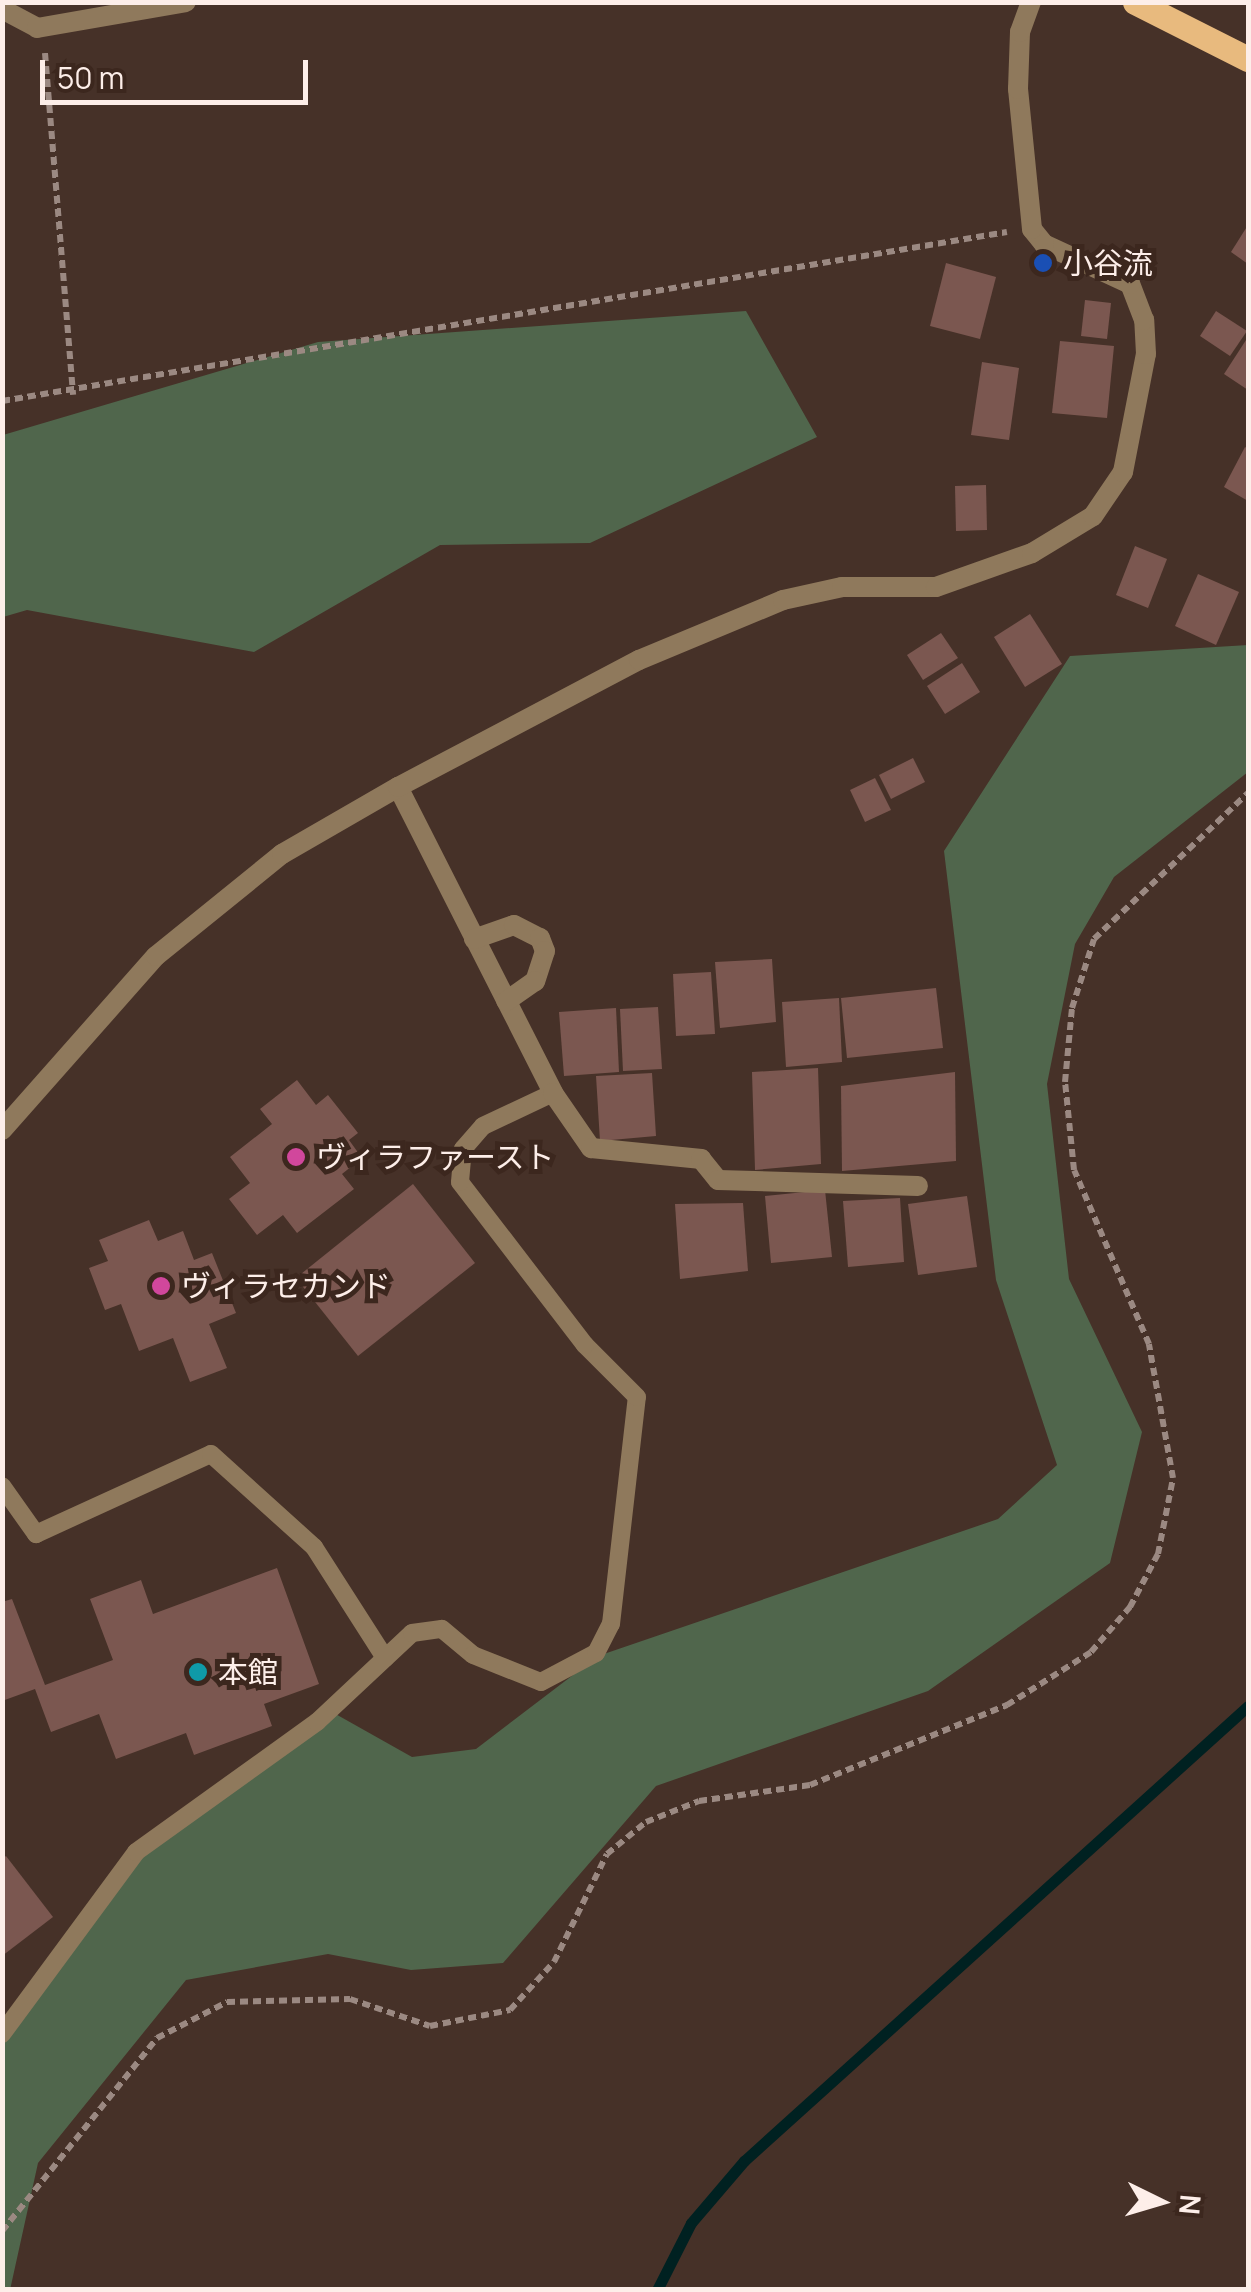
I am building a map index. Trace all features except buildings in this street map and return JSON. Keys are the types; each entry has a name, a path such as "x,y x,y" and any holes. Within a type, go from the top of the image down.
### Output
{"main road":[{"path":"1135,2 1248,59"}],"street":[{"path":"2,10 37,28 186,2"},
{"path":"2,1130 156,956 282,854 398,787 639,660 784,600 842,586 936,586 1032,553 1093,516 1124,472 1146,354 1144,320 1130,284 1044,244 1032,229 1018,89 1020,32 1031,2"},
{"path":"398,787 553,1093 591,1148 701,1159 718,1180 918,1186"},
{"path":"474,939 514,925 540,938 543,965 535,981 506,1001"}],"lane":[{"path":"2,2034 136,1852 317,1722 412,1633 442,1629 473,1655 541,1682 596,1653 611,1624 637,1397 585,1345 460,1182 463,1148 483,1126 553,1093"},
{"path":"2,1486 36,1534 211,1454 314,1547 385,1658"}],"path":[{"path":"37,28 50,68 73,395"},
{"path":"2,401 73,395 860,250 1032,229"},
{"path":"2,2232 157,2038 227,2002 350,1999 430,2026 510,2010 554,1962 607,1854 646,1822 698,1801 810,1785 1007,1706 1091,1652 1130,1607 1158,1554 1173,1478 1149,1344 1074,1170 1065,1082 1072,1008 1094,939 1248,793"}],"green space":[{"path":"746,311 817,437 590,543 440,545 254,652 27,610 3,617 3,435 318,342"},
{"path":"1248,645 1248,772 1114,877 1075,944 1047,1084 1069,1279 1142,1432 1110,1563 928,1691 656,1786 503,1963 411,1970 328,1954 186,1980 38,2163 10,2290 2,2289 2,2034 152,1831 332,1712 412,1757 476,1749 598,1656 998,1519 1057,1465 996,1280 944,851 1070,656"}],"waterway":[{"path":"657,2290 691,2223 744,2161 1248,1706"}],"place":[{"name":"小谷流","path":"1043,263"},
{"name":"ヴィラファースト","path":"296,1157"},
{"name":"ヴィラセカンド","path":"161,1286"},
{"name":"本館","path":"198,1672"}]}
